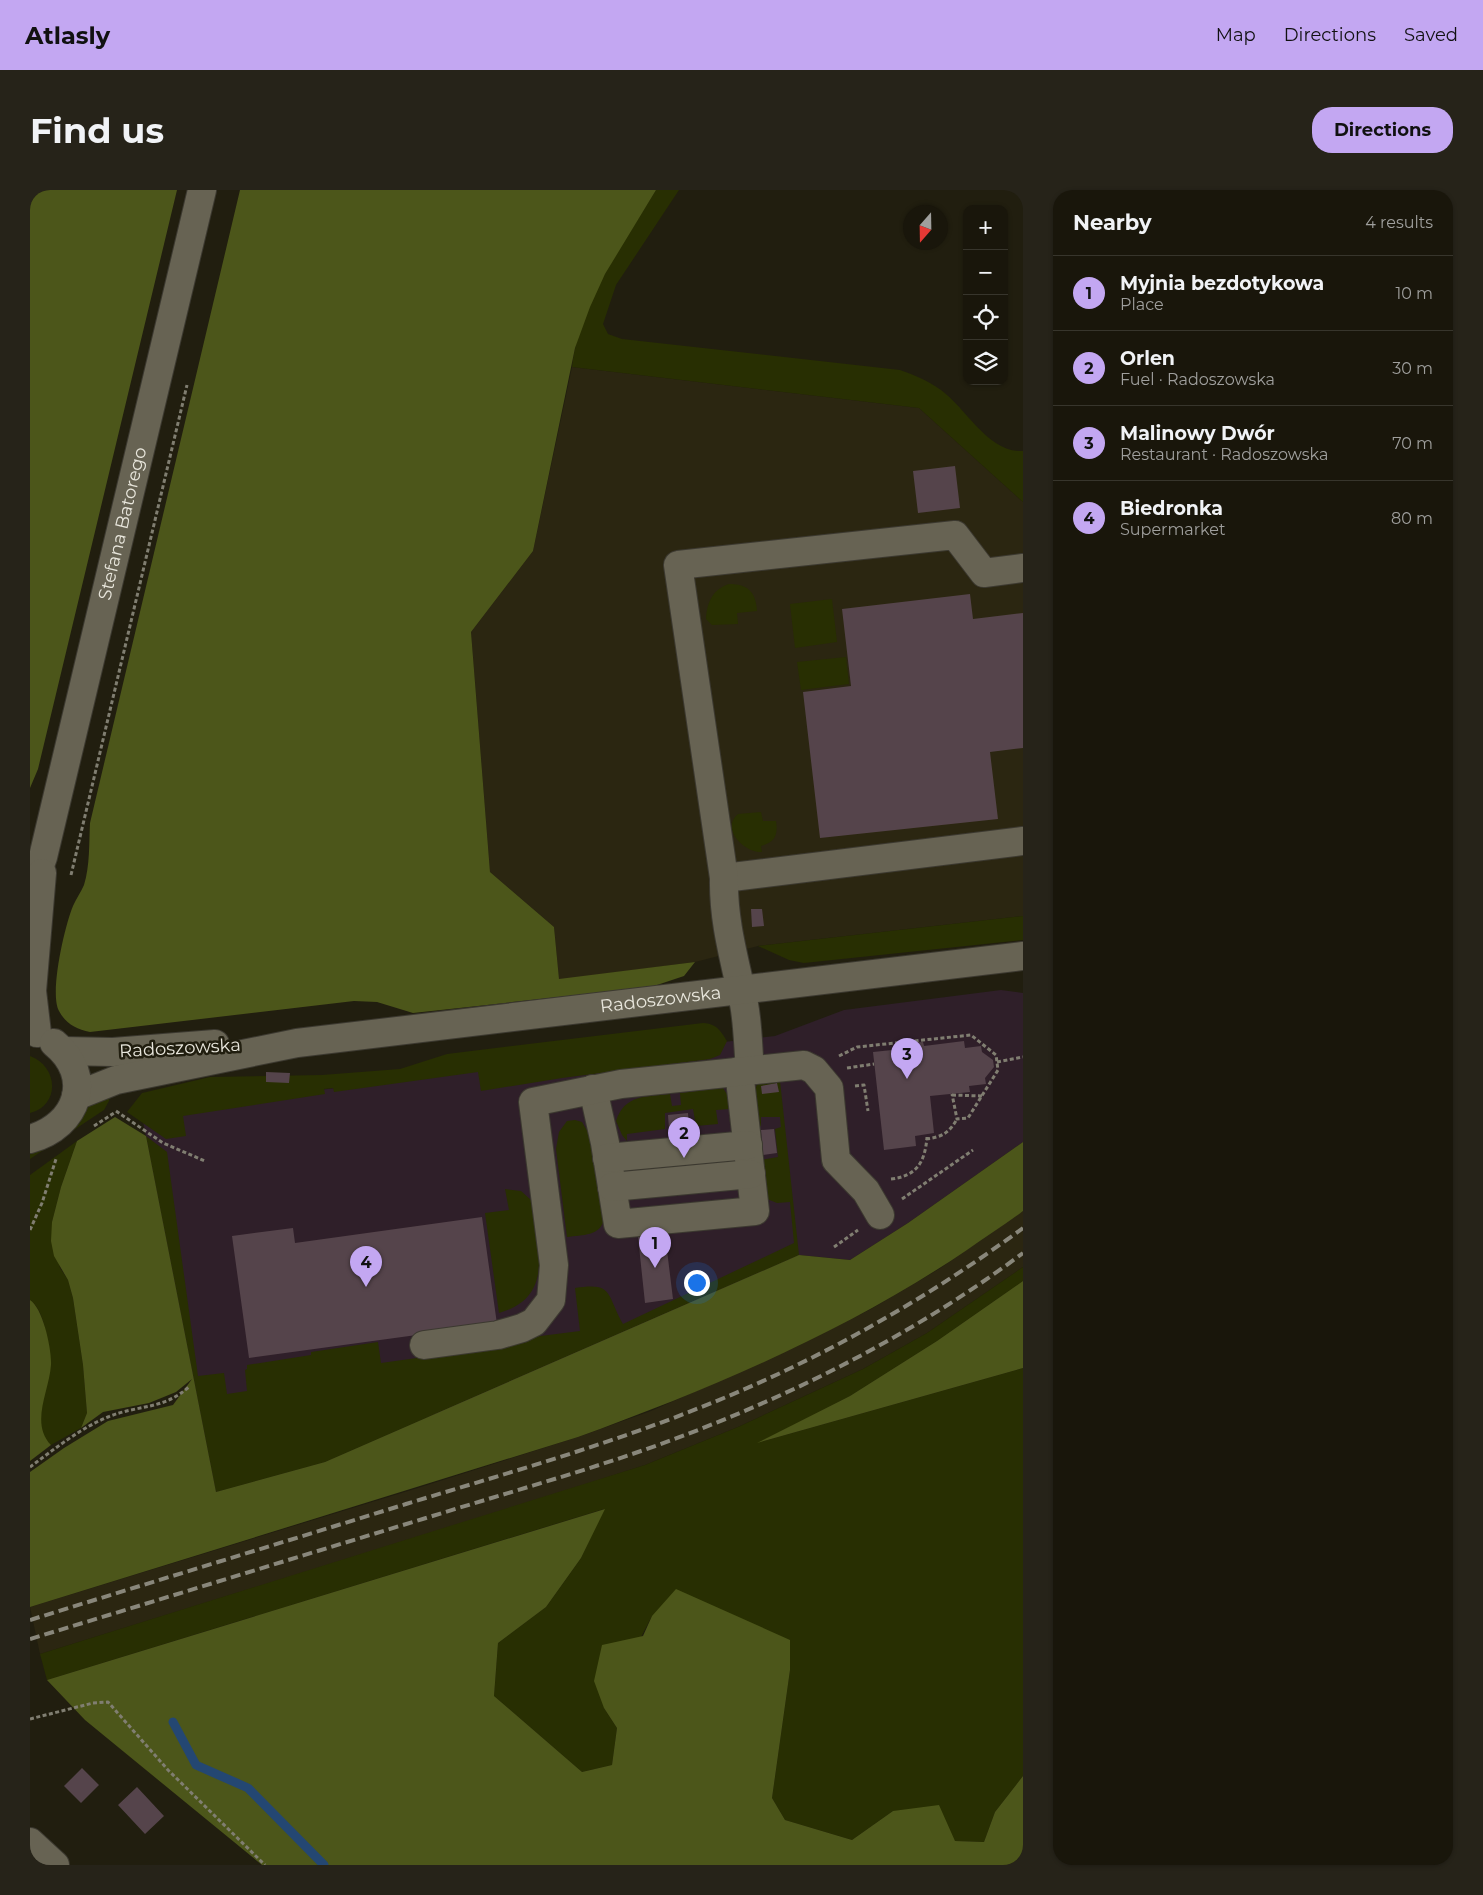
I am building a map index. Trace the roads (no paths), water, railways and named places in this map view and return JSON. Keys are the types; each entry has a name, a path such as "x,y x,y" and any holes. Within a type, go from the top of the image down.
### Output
{"street":[{"name":"Stefana Batorego","path":"30,893 43,858 202,190"},
{"path":"593,1089 618,1224 755,1211 749,1159 744,1005 727,934 724,878 678,565 955,535 984,573 1023,568"},
{"path":"724,878 1023,841"},
{"name":"Stefana Batorego","path":"33,1033 32,991 43,858"},
{"name":"Radoszowska","path":"76,1096 116,1080 296,1043 1023,956"},
{"path":"30,1139 46,1135 67,1116 76,1096 78,1083 72,1062 64,1051 33,1033"},
{"name":"Radoszowska","path":"64,1051 112,1052 204,1045 296,1043"},
{"path":"424,1345 498,1335 522,1328 534,1322 551,1300 554,1265 533,1102 593,1089 804,1065 814,1070 829,1088 836,1160 866,1191 880,1215"},
{"path":"610,1173 749,1159"},
{"path":"30,1842 55,1865"}],"waterway":[{"path":"173,1722 196,1765 248,1788 324,1865"}],"railway":[{"path":"30,1620 554,1459 627,1435 699,1408 826,1351 947,1281 1023,1228"},
{"path":"30,1639 571,1474 678,1438 794,1389 874,1349 950,1303 1023,1253"}],"place":[{"name":"Malinowy Dwór","path":"907,1079"},
{"name":"Orlen","path":"684,1158"},
{"name":"Myjnia bezdotykowa","path":"655,1268"},
{"name":"Biedronka","path":"366,1287"}]}
